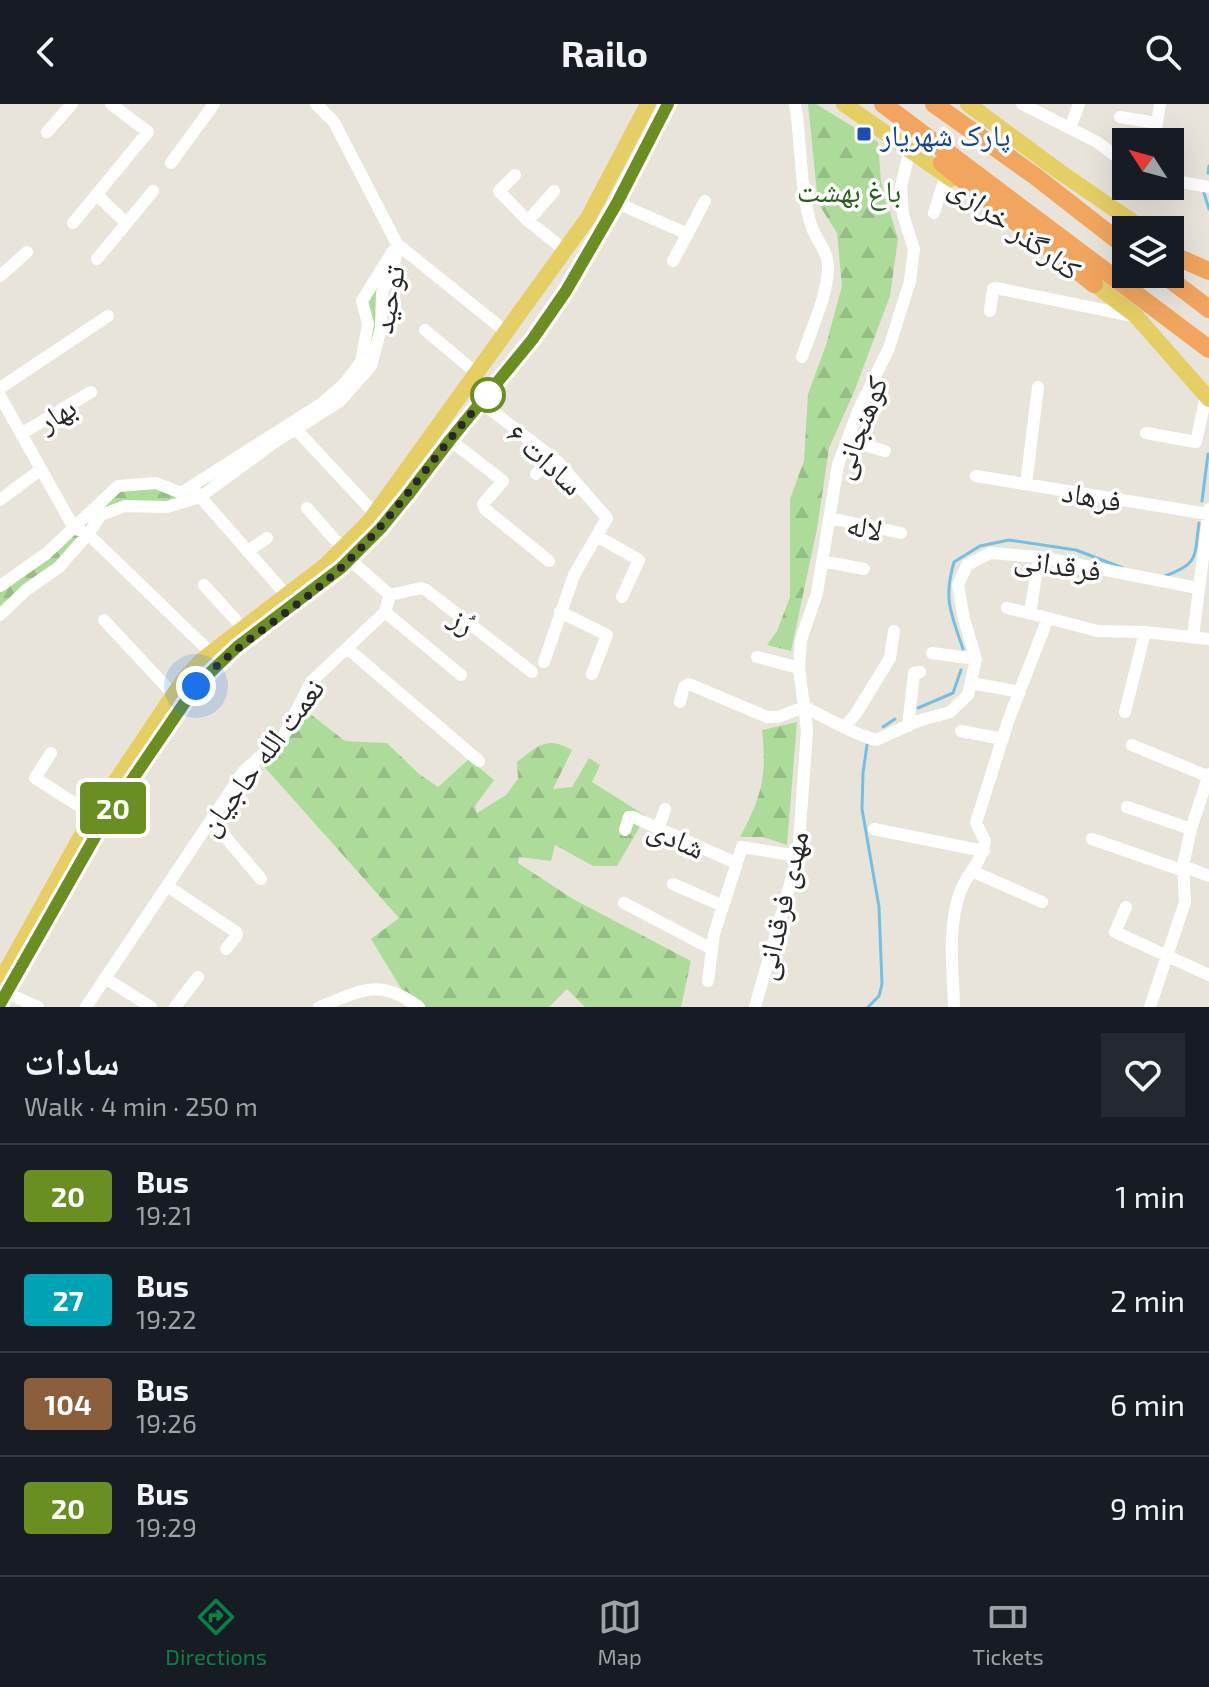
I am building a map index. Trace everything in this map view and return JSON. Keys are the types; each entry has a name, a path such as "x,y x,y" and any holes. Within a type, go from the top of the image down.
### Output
{"highway":[{"path":"868,104 1094,284"},
{"path":"883,104 1209,349"},
{"path":"934,104 1112,236"},
{"path":"1035,176 1112,223"},
{"path":"1184,260 1209,271"},
{"path":"1181,288 1209,309"}],"main road":[{"path":"3,984 93,815 173,694 211,653 346,555 475,372 566,251 605,187 648,104"},
{"path":"3,984 104,821 196,686 237,647 381,528 532,340 566,291 617,203 668,104"},
{"name":"کنارگذر خرازی","path":"844,104 946,175 1136,316 1184,356 1208,392"},
{"path":"968,104 1124,216"},
{"path":"1184,255 1209,271"},
{"path":"544,278 555,278 566,291"},
{"path":"475,372 482,382 496,387"}],"street":[{"path":"47,132 72,104"},
{"path":"73,223 148,132 111,104"},
{"path":"171,163 214,104"},
{"path":"316,104 334,122 397,244 505,331"},
{"path":"795,104 812,228 829,266 802,357"},
{"path":"1022,104 1097,142 1112,153"},
{"path":"1070,128 1079,104"},
{"path":"1156,128 1160,104"},
{"path":"1120,117 1157,123"},
{"name":"کوهنجانی","path":"804,707 799,668 801,640 817,593 838,465 889,348 910,281 914,249 903,215 901,186 910,150"},
{"path":"515,175 499,191 528,221 566,251"},
{"path":"934,213 946,175"},
{"path":"1184,183 1209,187"},
{"path":"97,259 153,191"},
{"path":"528,221 554,191"},
{"path":"97,195 126,223"},
{"path":"673,261 705,201"},
{"path":"617,203 688,234"},
{"name":"توحید","path":"366,364 368,324 362,301 397,244"},
{"name":"توحید","path":"0,615 59,567 101,515 125,506 167,507 222,478 293,426 339,402 366,364 381,328 382,293 395,260 397,244"},
{"path":"0,276 27,252"},
{"path":"990,311 993,289 996,288 1136,316"},
{"path":"0,388 108,316"},
{"path":"368,324 381,328"},
{"path":"425,330 475,372"},
{"path":"1026,484 1038,387"},
{"name":"بهار","path":"21,434 91,392"},
{"path":"1146,433 1203,443 1208,392"},
{"path":"1,401 74,528 88,534 211,653"},
{"name":"سادات ۶","path":"481,402 551,456 591,496 607,518 597,536"},
{"path":"293,426 375,514"},
{"path":"450,440 503,481 483,504 485,509 549,561"},
{"path":"848,440 885,451"},
{"path":"536,474 551,456"},
{"path":"0,500 40,470"},
{"name":"فرهاد","path":"976,476 1208,514"},
{"path":"13,602 0,587 47,553 118,486 156,483 181,493 196,491 287,596"},
{"path":"1193,637 1209,506"},
{"path":"307,508 346,555 390,595"},
{"name":"لاله","path":"829,518 901,533"},
{"path":"544,662 574,575 597,536 639,560 622,597"},
{"path":"248,551 267,538"},
{"name":"فرقدانی","path":"844,727 854,734 876,740 950,712 968,695 976,659 958,585 967,565 990,553 1039,557 1198,588"},
{"path":"1030,613 1039,557"},
{"path":"822,561 864,569"},
{"path":"204,585 243,628"},
{"name":"رُز","path":"390,595 421,588 426,590 532,672"},
{"name":"نعمت الله حاجیان","path":"86,1007 243,772 284,735 311,682 385,612 390,595"},
{"path":"1007,608 1097,631 1145,632 1209,639"},
{"path":"385,612 461,675"},
{"path":"560,612 607,635 592,674"},
{"path":"954,1007 952,933 955,913 961,891 984,851 985,838 976,823 1048,618"},
{"path":"104,620 173,694"},
{"path":"680,702 684,687 689,684 767,717 778,717 804,707 844,727 855,715 890,658 894,631"},
{"path":"1125,712 1145,632"},
{"path":"348,649 479,761"},
{"path":"932,653 976,659"},
{"path":"757,657 799,668"},
{"path":"908,726 914,673 920,672"},
{"path":"971,683 1020,692"},
{"name":"مهدی فرقدانی","path":"755,1007 798,856 807,730 804,707"},
{"path":"961,731 1003,739"},
{"path":"1132,745 1208,775 1183,868 1185,902 1150,1007"},
{"path":"51,753 35,778 93,815"},
{"path":"1127,807 1191,829"},
{"path":"658,829 665,809"},
{"name":"شادی","path":"625,830 631,817 736,863"},
{"path":"211,820 261,879"},
{"path":"874,829 984,851"},
{"path":"1092,839 1209,876"},
{"path":"708,981 723,906 744,846 798,856"},
{"path":"974,872 1042,902"},
{"path":"673,884 723,906"},
{"path":"167,886 236,932 226,949"},
{"path":"624,903 712,949"},
{"path":"1126,907 1115,932 1209,975"},
{"path":"175,1007 198,977"},
{"path":"105,978 151,1007"},
{"path":"3,984 38,1007"},
{"path":"319,1007 374,988 403,995 419,1007"}],"green space":[{"name":"باغ بهشت","path":"808,104 816,104 878,142 881,182 898,239 890,296 829,448 817,529 791,651 767,645 777,631 790,597 790,499 804,461 808,394 826,345 842,286 837,233 818,203"},
{"path":"394,252 380,327 362,363 365,303"},
{"path":"362,363 348,391 182,503 124,504 86,534 0,613 0,589 118,488 155,485 180,494 294,421"},
{"path":"305,710 345,741 387,743 419,774 438,787 469,759 494,780 475,806 477,813 506,795 518,779 517,762 543,744 556,743 572,750 553,789 572,787 589,758 600,765 592,782 646,816 617,866 593,866 555,845 551,861 519,857 518,863 573,899 691,961 681,1007 585,1007 567,989 549,1007 426,1007 402,990 371,939 399,918 261,763 289,738"},
{"path":"797,722 787,845 763,837 740,837 761,785 764,760 762,730"}],"waterway":[{"path":"1208,173 1209,166"},
{"path":"1204,193 1209,209"},
{"path":"1202,501 1208,454"},
{"path":"1165,576 1190,562 1199,523"},
{"path":"963,649 950,606 949,586 954,562 980,546 1009,540 1076,550 1123,568"},
{"path":"918,708 953,693 961,670"},
{"path":"883,727 895,719"},
{"path":"867,745 862,809 879,907 882,984 879,996 868,1007"}],"bus line":[{"name":"20","path":"0,1004 104,821 196,686 237,647 341,568 381,528 496,387 566,291 617,203 668,104"}],"place":[{"name":"پارک شهریار","path":"864,134"}],"route":[{"path":"196,686 237,647 350,560 381,528 488,395"}]}
